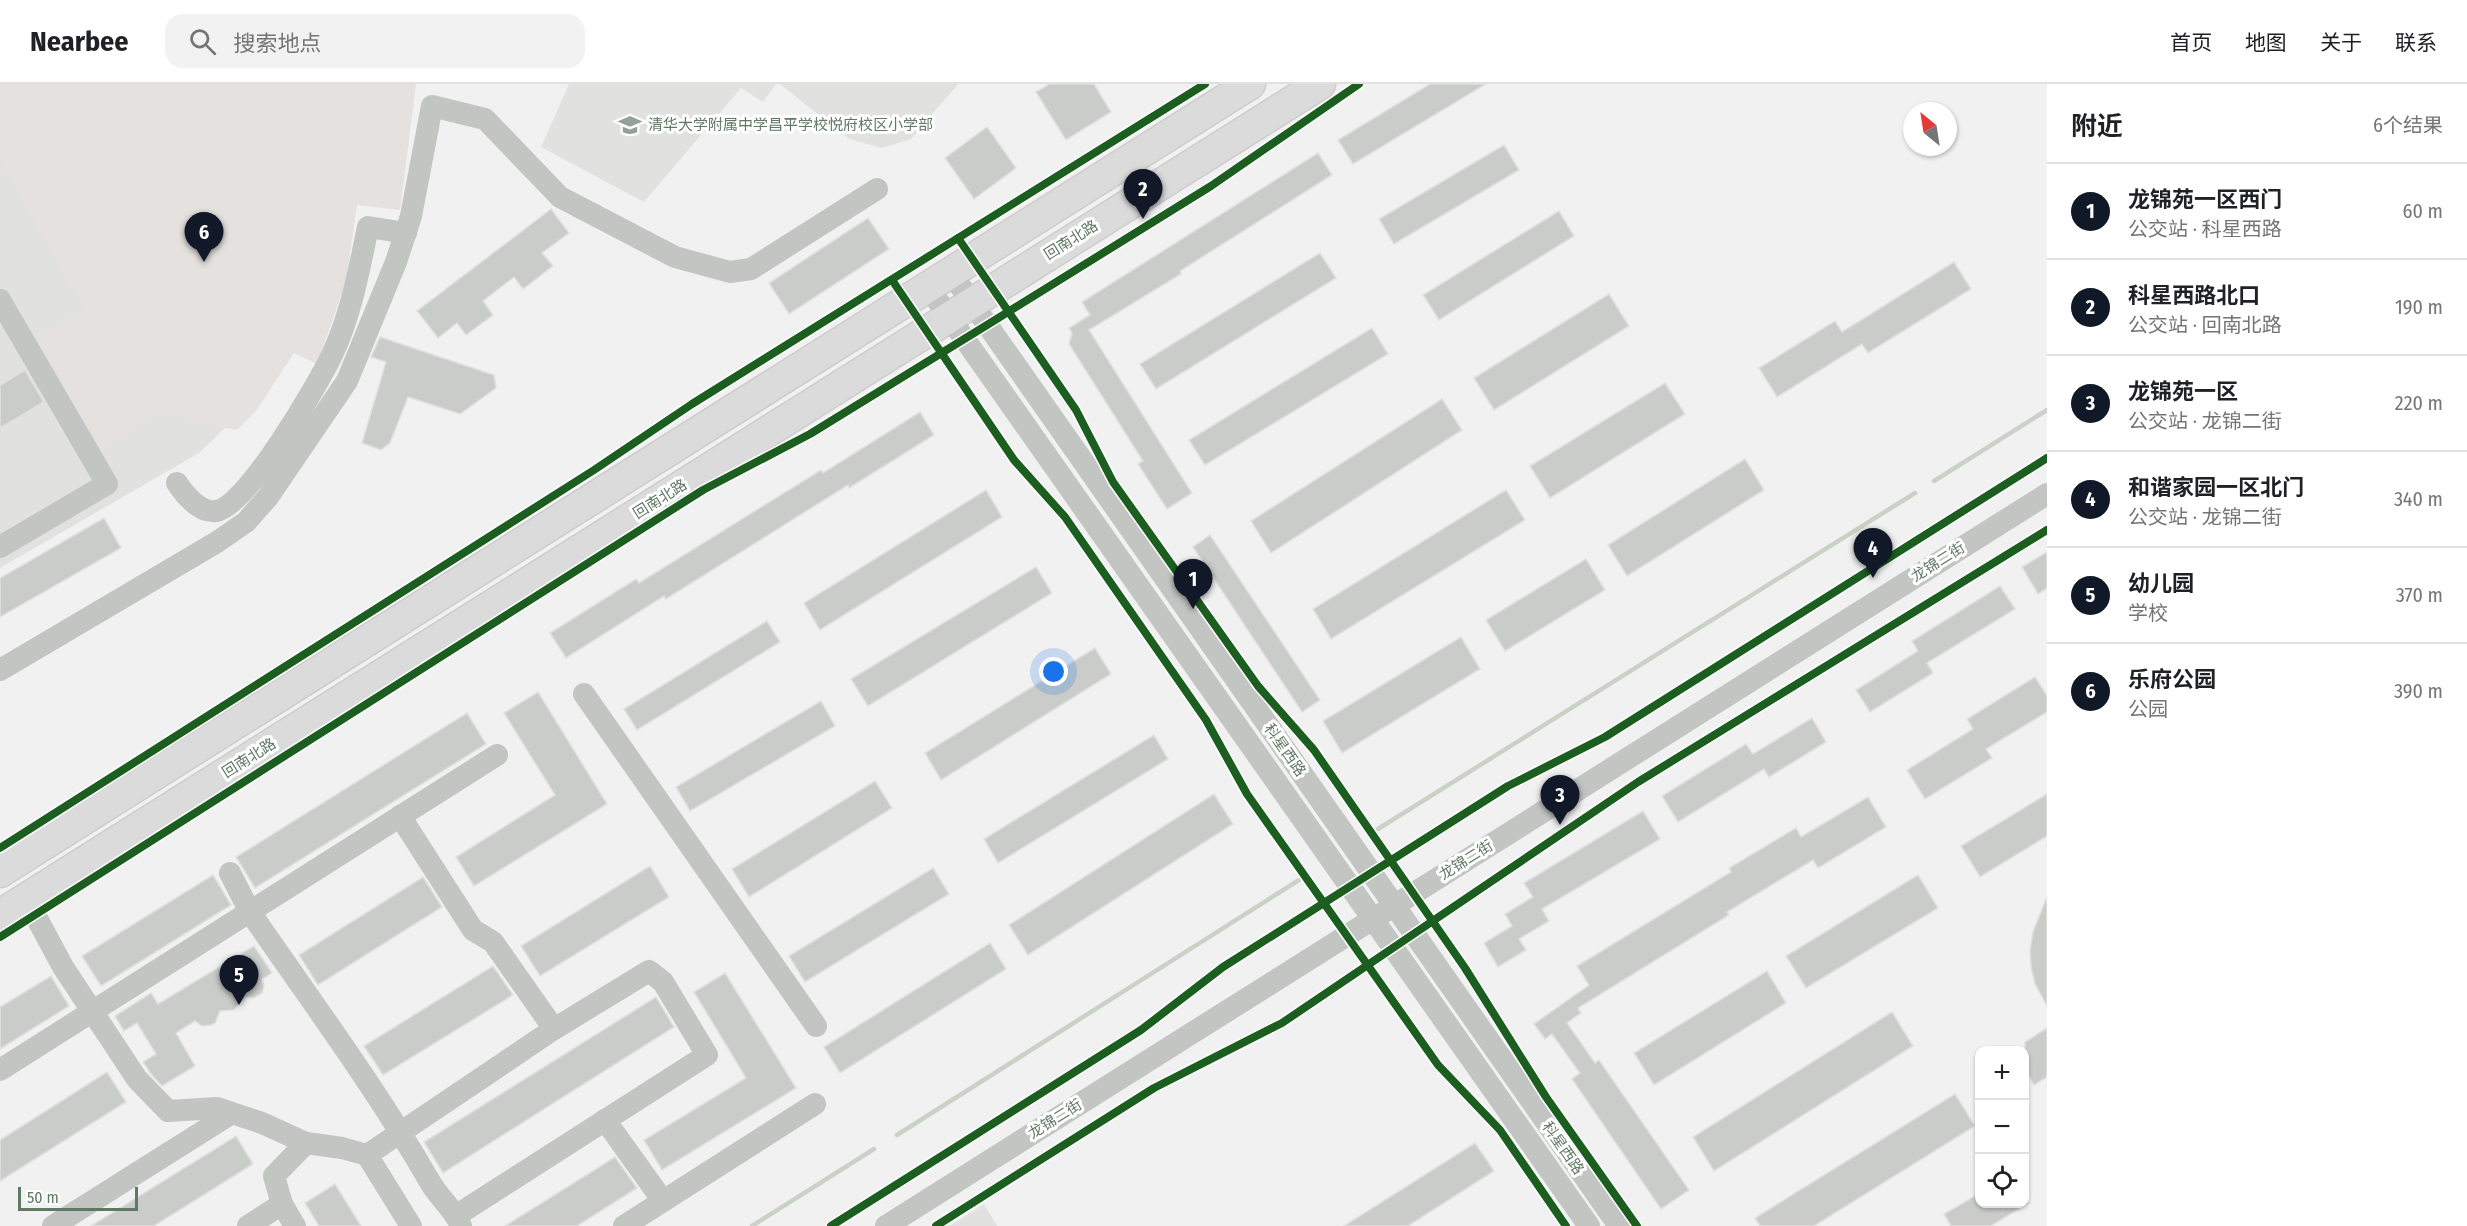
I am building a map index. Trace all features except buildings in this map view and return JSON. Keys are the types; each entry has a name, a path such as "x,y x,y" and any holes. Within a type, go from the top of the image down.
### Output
{"main road":[{"path":"0,872 1250,84"},
{"name":"回南北路","path":"0,915 1320,84"}],"street":[{"path":"0,670 217,542 246,522 268,497 346,381 396,262 411,216 432,106 484,119 560,197 675,257 730,272 752,269 877,189"},
{"path":"177,483 192,502 209,510 218,511 242,493 272,457 332,355 349,308 368,227 405,233"},
{"name":"科星西路","path":"939,280 1394,906 1618,1226"},
{"path":"0,300 107,484 0,547"},
{"name":"科星西路","path":"961,310 1373,919 1589,1226"},
{"name":"龙锦二街","path":"886,1226 2047,494"},
{"path":"584,694 816,1026"},
{"path":"0,1070 497,755"},
{"path":"400,816 473,930 493,942 554,1029"},
{"path":"230,873 250,912 401,1132 439,1197 459,1221 605,1120 707,1055 663,982 649,970 554,1029 401,1132 368,1155"},
{"path":"26,898 63,967 92,1012 136,1078 168,1111 217,1108 306,1143 342,1148 368,1155 411,1226"},
{"path":"624,1226 815,1104"},
{"path":"53,1226 232,1113"},
{"path":"605,1120 663,1201"},
{"path":"295,1226 282,1204 274,1176 306,1143"},
{"path":"248,1226 282,1204"}],"shaded area":[{"path":"0,84 251,403 199,453 0,568"},
{"path":"0,84 416,84 400,210 357,205 346,282 317,364 294,353 256,411 237,430 200,423 166,410 101,448 36,336 84,309 0,161"},
{"name":"清华大学附属中学昌平学校悦府校区小学部","path":"569,84 776,84 763,102 741,88 644,202 541,147"},
{"name":"清华大学附属中学昌平学校悦府校区小学部","path":"780,84 958,84 911,139 882,148 849,139"},
{"path":"984,1204 997,1226 950,1226"}],"waterway":[{"path":"1934,481 2047,410"},
{"path":"1378,829 1915,493"},
{"path":"897,1135 1299,880"},
{"path":"752,1226 874,1149"}],"cycle path":[{"path":"0,848 594,470 692,404 1205,84"},
{"path":"0,937 703,490 810,434 1211,186 1359,84"},
{"path":"958,238 1076,410 1113,482 1258,686 1314,750 1465,968 1546,1097 1637,1226"},
{"path":"892,280 1014,460 1065,517 1206,720 1247,794 1438,1065 1500,1130 1566,1226"},
{"path":"831,1226 1141,1030 1223,967 1508,786 1605,737 2047,458"},
{"path":"936,1226 1154,1088 1282,1023 1638,782 2047,530"}],"place":[{"name":"清华大学附属中学昌平学校悦府校区小学部","path":"630,125"},
{"name":"科星西路北口","path":"1143,219"},
{"name":"乐府公园","path":"204,262"},
{"name":"和谐家园一区北门","path":"1873,578"},
{"name":"龙锦苑一区西门","path":"1193,609"},
{"name":"龙锦苑一区","path":"1560,825"},
{"name":"幼儿园","path":"239,1005"}]}
